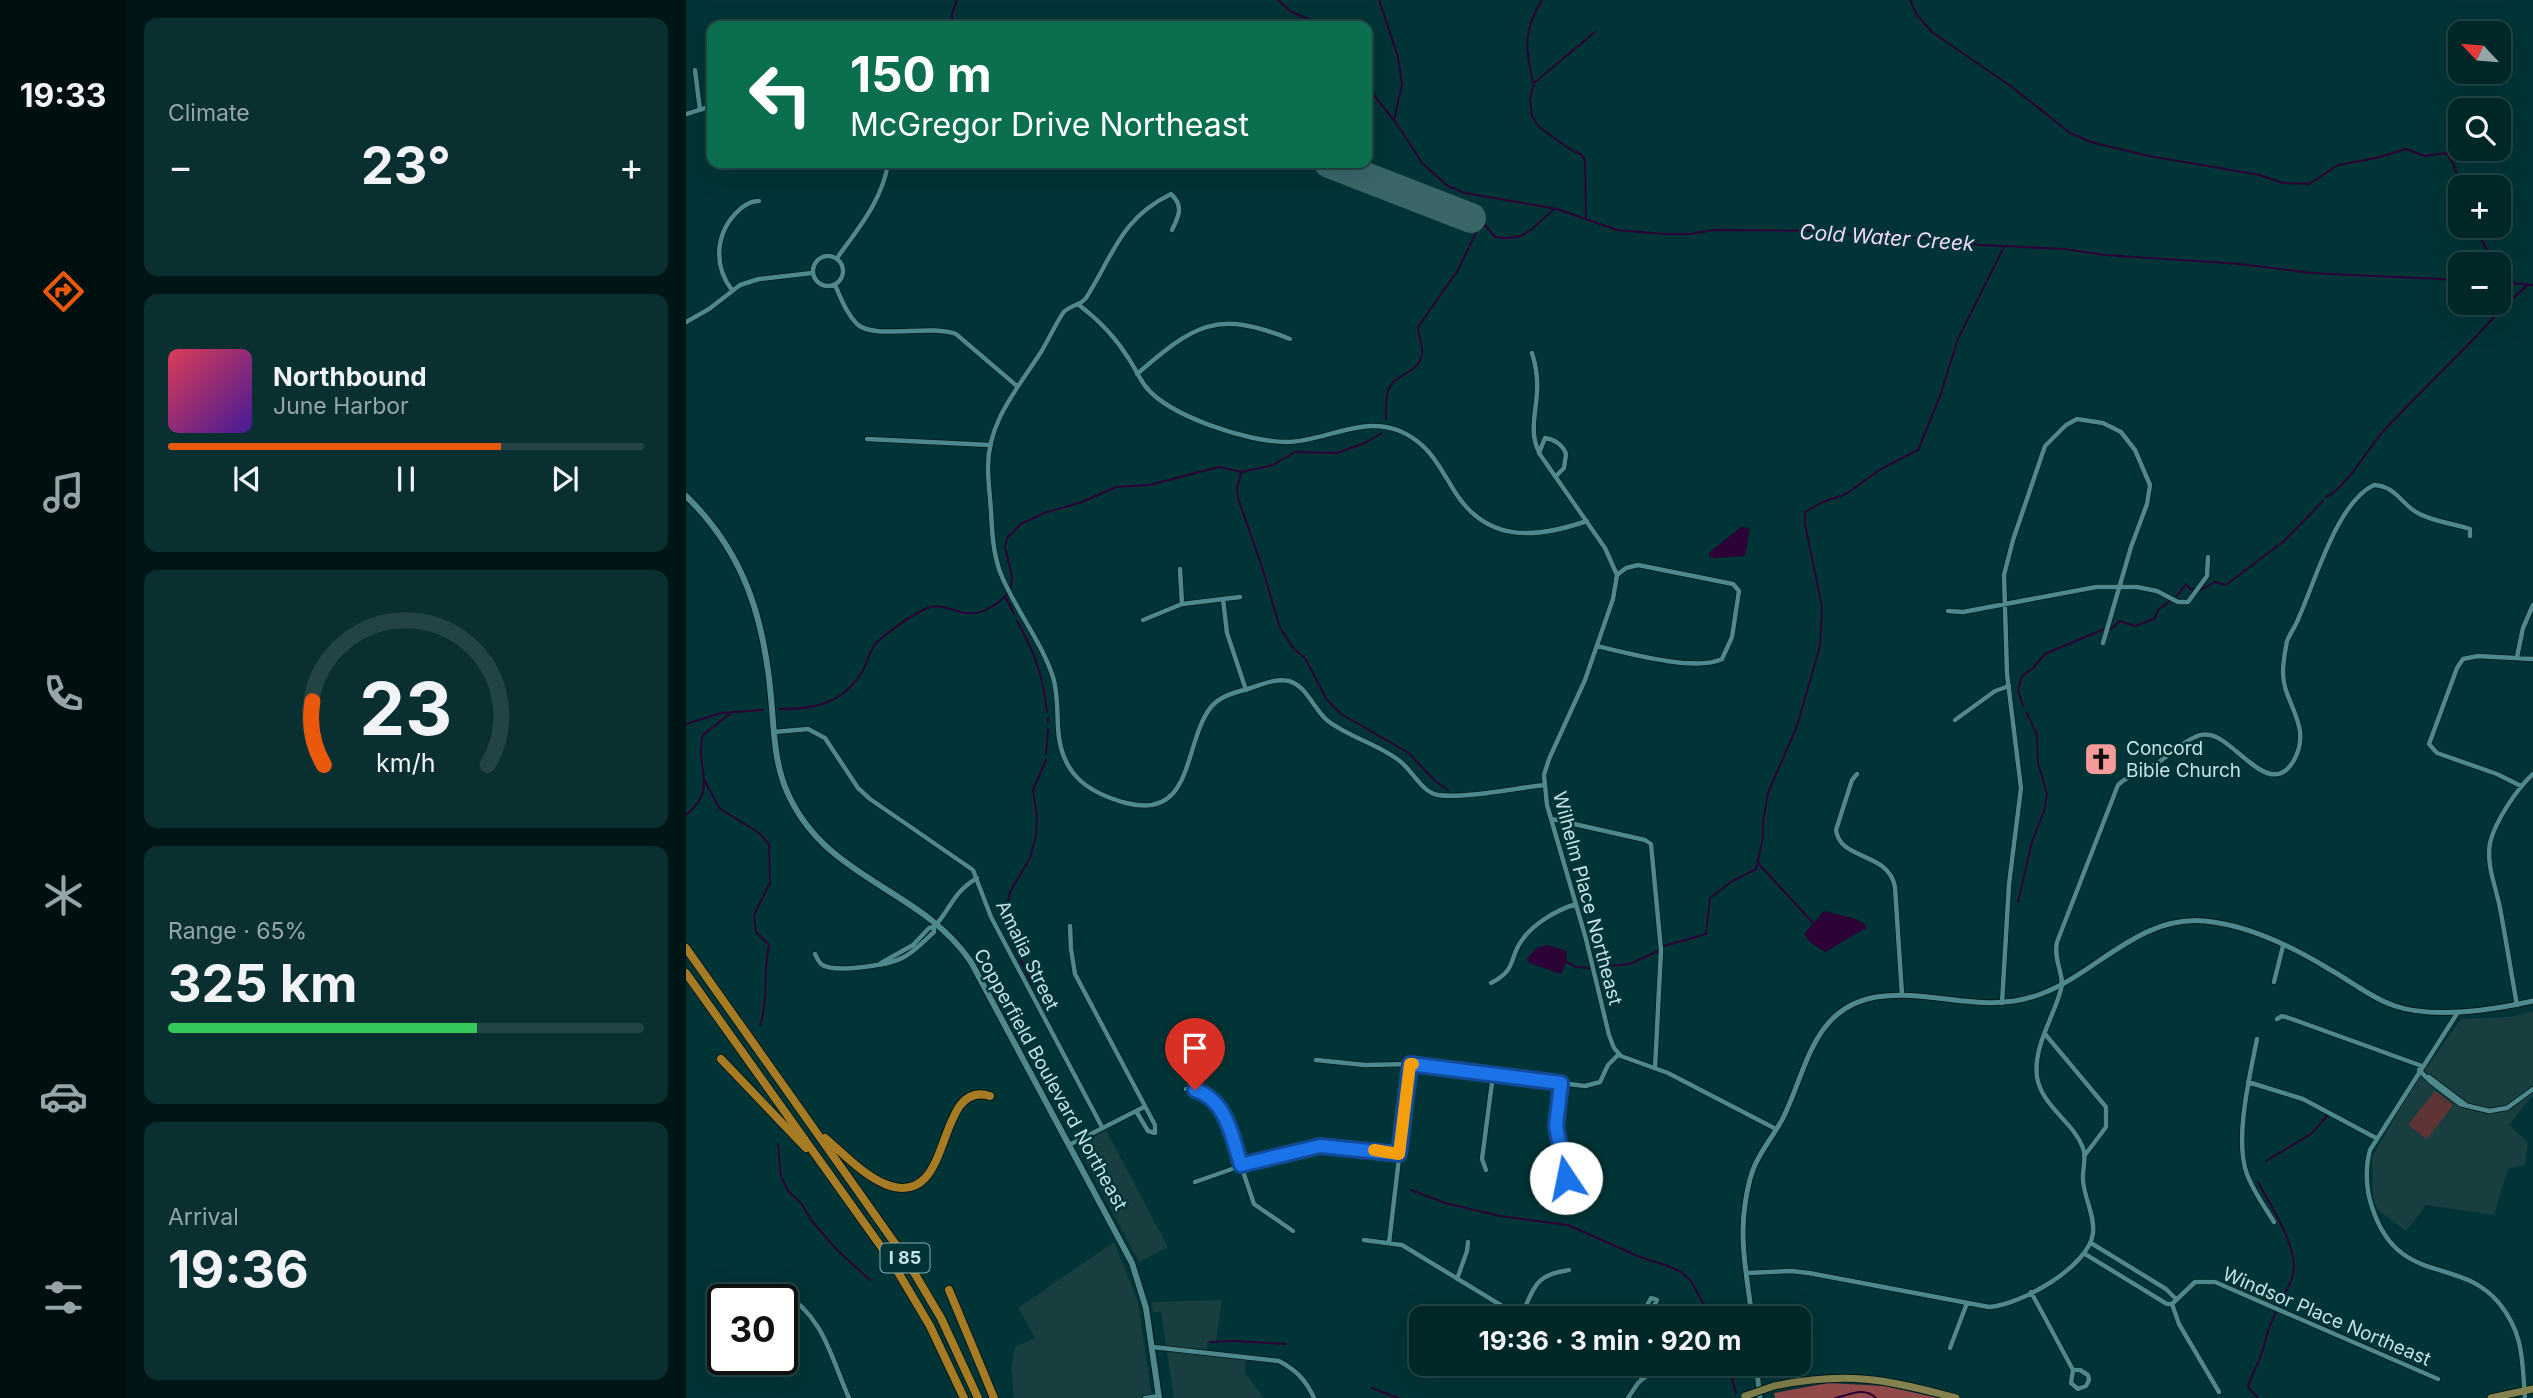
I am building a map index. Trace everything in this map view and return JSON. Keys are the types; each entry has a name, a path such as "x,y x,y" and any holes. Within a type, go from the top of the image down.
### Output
{"highway":[{"name":"I 85","path":"686,948 919,1280 954,1344 978,1398"},
{"name":"I 85","path":"686,973 905,1283 930,1326 964,1398"},
{"path":"721,1059 823,1165"},
{"path":"814,1128 882,1183 905,1187 920,1182 932,1170 960,1103 975,1095 990,1096"},
{"path":"949,1290 994,1398"}],"main road":[{"name":"Copperfield Boulevard Northeast","path":"686,496 717,531 736,561 751,593 767,656 774,732 782,779 788,795 810,832 844,863 936,925 971,962 1115,1227 1135,1269 1146,1306 1159,1397"},
{"path":"1743,1397 1774,1386 1809,1379 1854,1377 1899,1383 1956,1398"},
{"path":"2491,1398 2527,1393"}],"street":[{"path":"695,70 700,110"},
{"path":"686,114 707,108"},
{"path":"837,258 869,213 887,168"},
{"path":"1172,230 1181,211 1179,203 1171,194 1126,228 1093,287 1079,305 1063,313 1017,386 998,419 990,445 988,466 996,559 1004,581 1053,676 1058,737 1069,768 1081,782 1099,794 1138,805 1154,804 1168,798 1181,784 1199,730 1209,710 1218,700 1280,680 1294,683 1324,718 1395,758 1430,792 1448,795 1544,785"},
{"path":"732,290 721,269 720,245 723,232 738,211 750,201 759,201"},
{"path":"822,256 837,258 843,272 839,282 835,285 821,285 812,273 814,263 822,256"},
{"path":"686,322 709,309 740,285 759,279 812,273"},
{"path":"835,285 845,307 856,323 864,329 898,332 944,330 956,334 1017,386"},
{"path":"1079,305 1109,332 1153,395 1172,408 1254,439 1286,442 1301,441 1359,426 1385,427 1411,437 1430,450 1464,504 1481,520 1497,528 1537,534 1587,521"},
{"path":"1137,374 1180,339 1210,325 1237,323 1261,328 1290,339"},
{"path":"1532,353 1537,369 1533,440 1539,453 1610,556 1617,575 1626,568 1637,565 1733,584 1739,591 1732,637 1722,659 1709,664 1661,659 1597,646"},
{"path":"2003,1003 2009,884 2021,788 2009,686 2004,605 2005,568 2044,450 2059,431 2077,419 2103,423 2122,432 2135,450 2148,478 2150,490 2103,643"},
{"path":"1539,453 1545,438 1552,439 1564,450 1566,459 1561,473 1556,476"},
{"path":"867,439 990,445"},
{"path":"1747,1273 1791,1270 1989,1307 2001,1306 2031,1292 2071,1268 2085,1254 2091,1243 2093,1228 2083,1180 2084,1156 2077,1138 2048,1103 2040,1088 2037,1077 2038,1060 2062,984 2056,961 2057,942 2089,856 2121,782 2157,764 2201,734 2221,738 2256,768 2267,773 2282,772 2294,761 2300,738 2297,715 2283,677 2287,642 2337,530 2357,498 2371,486 2383,486 2395,493 2413,511 2470,529 2470,536"},
{"path":"1948,611 1962,612 2004,605 2096,586 2157,591 2178,602 2188,602 2207,576 2208,557"},
{"path":"1180,569 1182,604"},
{"name":"Wilhelm Place Northeast","path":"1617,575 1613,598 1597,646 1577,700 1549,759 1544,785 1609,1035 1619,1054"},
{"path":"1143,620 1182,604 1240,597"},
{"path":"1223,599 1227,633 1246,690"},
{"path":"2516,657 2523,628 2533,605"},
{"path":"2521,786 2497,774 2437,753 2430,744 2460,661 2478,656 2533,659"},
{"path":"1955,720 1995,691 2009,686"},
{"name":"Amalia Street","path":"774,732 808,729 825,738 858,788 870,800 973,870 991,917 1102,1128"},
{"path":"2517,1004 2489,849 2495,831 2521,786 2533,774"},
{"path":"1857,775 1852,780 1836,830 1837,838 1844,846 1882,865 1891,874 1895,887 1902,996"},
{"path":"1551,819 1645,840 1651,844 1661,950 1655,1068"},
{"path":"815,954 822,964 834,968 878,965 902,958 934,932 954,897 977,878"},
{"path":"1490,983 1509,969 1521,940 1533,927 1563,908 1577,904"},
{"path":"1751,1306 1744,1218 1749,1186 1758,1158 1790,1102 1810,1052 1824,1028 1837,1014 1860,1001 1902,996 2003,1003 2041,994 2062,984 2134,938 2173,922 2203,920 2255,934 2283,946 2319,963 2378,998 2413,1010 2458,1011 2533,1001"},
{"path":"1070,926 1075,974 1156,1128 1155,1133 1148,1131 1136,1111"},
{"path":"2274,982 2283,946"},
{"path":"2458,1011 2376,1138 2367,1163 2367,1183 2371,1204 2381,1229 2392,1245 2407,1258 2474,1283 2499,1303 2511,1320 2520,1341 2527,1393"},
{"path":"2277,1019 2282,1016 2289,1018 2421,1068 2431,1082 2460,1104 2467,1106 2489,1111 2502,1110 2533,1089"},
{"path":"2045,1034 2106,1107 2106,1127 2084,1156"},
{"path":"2257,1039 2244,1107 2243,1154 2246,1174 2274,1222"},
{"path":"1316,1060 1365,1065 1410,1064 1585,1086 1600,1082 1608,1065 1619,1054 1655,1068 1776,1129"},
{"path":"1389,1243 1410,1064"},
{"path":"1486,1170 1482,1159 1493,1075"},
{"path":"2248,1082 2303,1099 2376,1138"},
{"path":"1561,1083 1556,1126 1566,1178"},
{"path":"1186,1089 1200,1091 1220,1108 1254,1204 1293,1231"},
{"path":"1069,1145 1144,1107"},
{"path":"1195,1182 1241,1165 1320,1146 1399,1154"},
{"path":"1364,1240 1406,1247 1501,1306"},
{"path":"1457,1279 1468,1251 1468,1242"},
{"path":"2091,1243 2166,1289 2174,1301 2179,1324 2219,1392"},
{"path":"2085,1254 2167,1304 2174,1301"},
{"path":"1527,1306 1541,1278 1569,1270"},
{"name":"Windsor Place Northeast","path":"2174,1301 2195,1282 2215,1282 2438,1379"},
{"path":"2031,1292 2073,1370 2071,1382 2078,1389 2086,1386 2088,1375 2080,1370 2073,1370"},
{"path":"1647,1306 1651,1298 1657,1300 1654,1306"},
{"path":"1950,1348 1967,1303"},
{"path":"798,1304 820,1329 849,1398"},
{"path":"1153,1347 1279,1361 1295,1370 1314,1398"},
{"path":"1628,1398 1645,1376"},
{"path":"1757,1376 1760,1398"},
{"path":"1145,1398 1159,1397"}],"shaded area":[{"path":"1741,527 1750,528 1745,556 1709,556 1709,553"},
{"path":"1824,911 1856,919 1866,925 1866,928 1825,952 1810,942 1804,934"},
{"path":"1547,945 1567,951 1561,974 1529,963 1527,959 1536,948"},
{"path":"2533,1011 2533,1095 2509,1125 2528,1142 2525,1165 2508,1169 2494,1215 2426,1205 2406,1231 2378,1210 2373,1198 2372,1157 2412,1088 2461,1019 2510,1017"},
{"path":"2435,1091 2453,1105 2427,1139 2408,1125"},
{"path":"1106,1130 1168,1247 1139,1262 1079,1149 1080,1145"},
{"path":"1114,1242 1138,1302 1152,1398 1014,1398 1011,1367 1015,1347 1035,1338 1018,1308"},
{"path":"1222,1300 1216,1341 1207,1342 1206,1355 1246,1359 1245,1373 1264,1398 1174,1398 1161,1312 1153,1312 1152,1302"},
{"path":"1828,1383 1885,1386 1938,1398 1775,1398 1774,1393"}],"waterway":[{"path":"953,21 952,14 957,0"},
{"name":"Cold Water Creek","path":"1278,0 1290,11 1313,21"},
{"path":"1379,0 1398,57 1402,85 1394,120"},
{"path":"1533,82 1527,40 1531,21 1542,0"},
{"path":"1910,0 1917,15 1932,32 2012,87 2070,133 2091,142 2149,156 2260,175 2283,183 2309,184 2338,165 2406,149 2425,156 2446,153 2457,175"},
{"path":"1586,219 1585,161 1582,155 1539,127 1532,116 1530,99 1534,83 1595,32"},
{"name":"Cold Water Creek","path":"1372,92 1422,163 1448,186 1465,193 1557,209 1617,230 1664,234 1690,234 1713,230 1827,231 1872,238 1925,238 1979,245 2064,249 2311,273 2448,279"},
{"path":"1386,419 1386,397 1391,385 1420,361 1422,348 1418,327 1458,270 1479,226 1485,225 1495,237 1514,237 1534,228 1553,210"},
{"path":"2480,238 2488,252"},
{"path":"1664,946 1706,934 1710,898 1731,882 1756,869 1768,793 1797,726 1820,646 1822,607 1805,524 1805,512 1846,494 1881,469 1918,450 1940,396 1958,339 2004,247"},
{"path":"2511,276 2513,283"},
{"name":"Cold Water Creek","path":"2511,283 2533,285"},
{"path":"2326,497 2350,475 2389,425 2528,285"},
{"path":"1011,587 1012,577 1005,547 1007,538 1021,524 1044,513 1082,502 1116,487 1149,485 1219,467 1242,472 1273,465 1295,452 1337,453 1365,443 1382,433"},
{"path":"1241,473 1237,488 1238,498 1280,628 1294,649 1305,658 1327,700 1341,714 1409,753 1434,780 1448,790"},
{"path":"2201,590 2215,582 2226,585 2284,541 2323,501"},
{"path":"2176,597 2186,584 2190,589 2195,589"},
{"path":"780,709 816,706 836,698 854,683 877,642 925,609 933,606 963,613 981,612 998,603 1007,594"},
{"path":"1006,598 1014,614"},
{"path":"2111,629 2120,621 2135,626 2154,619 2159,609 2170,601"},
{"path":"1017,621 1037,665 1047,712"},
{"path":"2023,706 2018,690 2022,676 2045,654 2104,629"},
{"path":"686,724 721,713 763,710"},
{"path":"686,815 696,805 704,786 701,758 703,735 732,712"},
{"path":"2018,902 2047,794 2038,763 2037,735 2027,713"},
{"path":"1046,754 1048,729"},
{"path":"1032,984 1010,938 1005,916 1010,892 1030,858 1036,836 1037,817 1033,790 1046,760"},
{"path":"704,779 719,808 759,833 769,844 770,883 754,915 756,932 769,945 760,1025"},
{"path":"1758,863 1813,923"},
{"path":"1597,967 1630,964 1658,951"},
{"path":"1565,961 1576,967 1590,968"},
{"path":"2266,1161 2311,1134 2328,1115"},
{"path":"778,1144 781,1177 788,1191 801,1203 811,1220 837,1250 870,1280"},
{"path":"2258,1182 2280,1222 2294,1264 2293,1275 2279,1306"},
{"path":"1411,1190 1445,1203 1500,1216 1568,1225 1681,1272 1691,1281 1705,1306"},
{"path":"2258,1398 2248,1387 2276,1312"},
{"path":"1210,1342 1286,1344"},
{"path":"1731,1376 1736,1393"},
{"path":"1372,1388 1398,1398"},
{"path":"1835,1398 1861,1392 1876,1398"}],"runway":[{"path":"1342,168 1471,218"}],"slow traffic":[{"path":"1374,1150 1399,1154 1410,1064 1413,1064"}],"place":[{"name":"Concord Bible Church","path":"2101,759"}],"route":[{"path":"1195,1090 1208,1096 1220,1108 1241,1165 1320,1146 1399,1154 1410,1064 1561,1083 1556,1126 1566,1178"}]}
